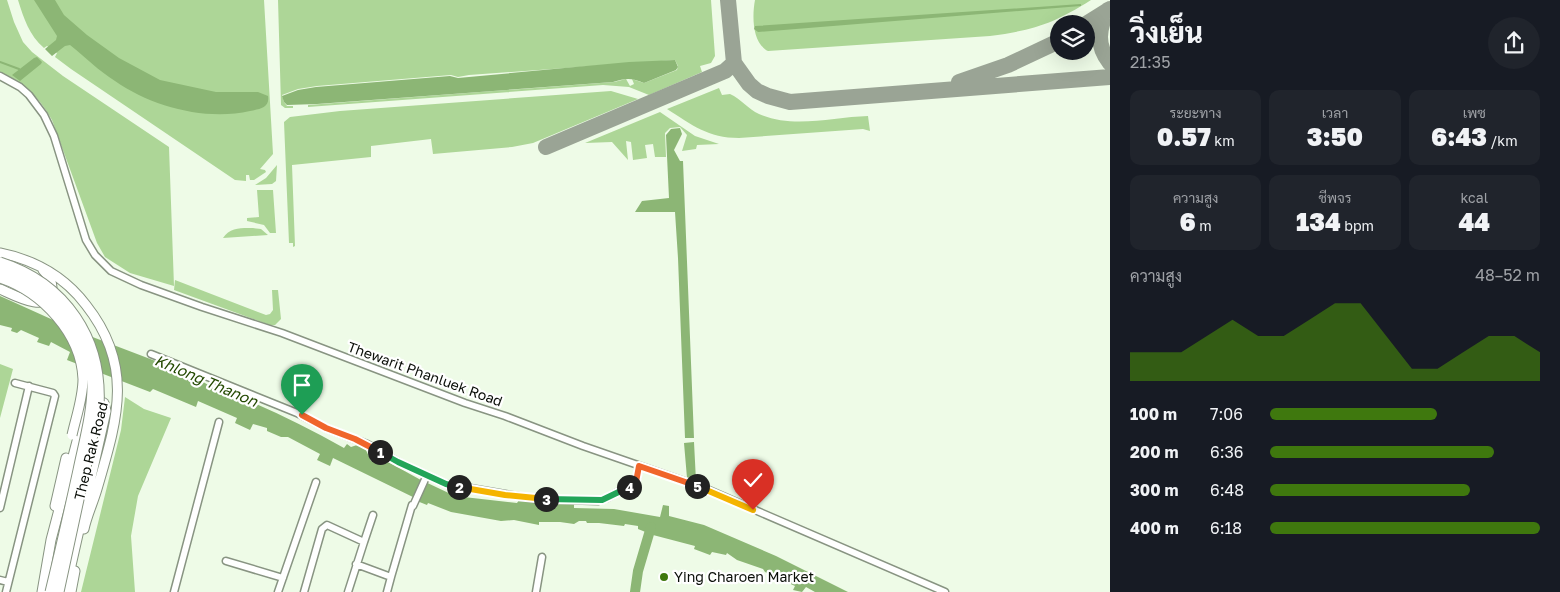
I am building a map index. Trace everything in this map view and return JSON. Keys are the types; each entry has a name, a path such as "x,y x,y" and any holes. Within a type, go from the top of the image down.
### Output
{"main road":[{"name":"Thep Rak Road","path":"0,253 33,262 52,272 80,297 105,333 113,352 118,374 115,422 86,524 71,592"},
{"name":"Thep Rak Road","path":"0,262 16,267 42,281 61,298 83,329 92,350 97,370 100,389 99,407 59,592"},
{"path":"0,289 35,303 46,301 52,293 52,283 44,271 33,262"},
{"name":"Thep Rak Road","path":"0,270 13,274 37,288 65,316 83,348 92,378 92,398 87,429 50,592"},
{"name":"Thep Rak Road","path":"0,278 21,287 42,302 56,316 79,355 83,380 37,592"},
{"path":"43,592 51,540 66,488 73,452 86,407 95,400 100,401 105,406 106,411 64,592"},
{"path":"43,592 86,407"},
{"path":"86,524 101,451 101,432"}],"street":[{"name":"Thewarit Phanluek Road","path":"0,76 29,95 44,115 54,136 86,240 95,256 111,271 141,285 202,308 282,333 465,403 704,488 945,592"},
{"path":"151,354 297,412 326,428 367,444 398,462 446,484 536,499 602,500 636,482 639,466"},
{"path":"6,592 55,396 53,393 15,383"},
{"path":"0,508 29,386"},
{"path":"174,592 219,422"},
{"path":"387,592 413,504 427,475"},
{"path":"278,592 316,482"},
{"path":"348,592 373,515"},
{"path":"304,592 322,529 326,525 331,525 364,542"},
{"path":"536,592 542,558"},
{"path":"226,561 283,578"},
{"path":"356,564 391,577"},
{"path":"0,580 8,582"}],"shaded area":[{"path":"0,0 7,0 23,42 32,52 63,76 169,147 174,286 130,273 105,257 97,243 52,120 36,97 17,81 0,72"},
{"path":"18,0 264,0 273,154 260,169 266,172 254,180 250,180 249,175 246,175 246,181 235,180 71,69 55,57 57,53 47,46 44,48 34,38"},
{"path":"34,0 55,0 64,15 87,35 119,58 160,80 216,92 258,92 268,96 267,103 263,107 253,110 233,114 216,114 180,110 146,98 109,77 70,45 65,46 52,56 45,49 56,40 57,36"},
{"path":"278,0 711,0 715,56 711,63 700,66 702,72 649,95 629,87 603,85 308,107 308,105 614,82 626,79 630,86 634,84 632,79 644,83 677,70 678,66 675,60 317,86 298,89 282,95 287,106 293,106 293,108 285,108 281,105"},
{"path":"755,0 1091,0 1065,15 1050,15 1050,22 1043,25 1005,34 768,51 756,36"},
{"path":"1081,4 1081,6 758,32 754,29 755,26"},
{"path":"37,57 42,62 41,64 20,81 12,75 34,58"},
{"path":"675,60 678,67 676,70 644,83 625,79 613,82 317,104 287,105 282,96 298,90 316,87 450,76 458,78 629,62"},
{"path":"719,88 722,95 730,94 755,112 772,118 785,121 813,121 868,116 870,131 863,129 739,138 718,136 701,130 667,109"},
{"path":"611,91 638,99 533,143 512,147 433,154 431,139 371,146 371,157 292,165 295,246 293,247 293,243 289,243 284,122 290,117 340,111"},
{"path":"660,112 695,136 719,144 697,145 696,149 682,151 687,135 680,127 670,128 665,133 666,157 655,157 653,144 645,145 647,158 633,160 631,142 626,141 628,160 612,142 585,143"},
{"path":"680,128 682,134 674,150 680,161 683,161 694,438 685,438 675,212 635,212 642,201 669,198 666,135 671,129"},
{"path":"277,165 276,181 272,184 255,185 266,178"},
{"path":"257,190 273,190 276,233 270,233 264,225 247,221 247,218 259,217"},
{"path":"261,229 268,235 223,238 233,230"},
{"path":"175,280 266,315 270,314 273,310 272,290 278,290 281,319 275,325 270,325 174,290"},
{"path":"0,296 82,333 166,365 182,377 195,377 223,394 225,391 255,404 344,448 347,444 351,447 357,445 365,448 371,461 378,464 381,458 455,496 517,503 519,500 540,503 540,509 556,508 557,502 574,503 574,508 614,509 660,517 663,505 669,506 669,516 704,525 776,556 848,592 815,592 806,587 802,592 793,590 795,586 765,572 763,569 737,560 727,553 726,555 712,552 710,555 694,549 695,546 638,529 638,526 587,523 586,521 579,521 574,524 539,522 539,525 514,520 501,521 451,512 428,503 427,505 333,458 330,466 317,460 320,454 288,437 281,437 267,431 267,428 253,424 250,430 235,423 237,418 198,401 196,407 153,389 150,392 67,360 70,352 51,342 49,346 37,342 39,338 21,330 17,333 11,331 12,328 0,325"},
{"path":"0,364 13,369 0,418"},
{"path":"125,397 144,409 171,418 138,496 131,536 135,592 81,592 121,430"},
{"path":"694,442 696,481 687,478 684,443"}],"waterway":[{"path":"0,62 19,69"},
{"path":"635,592 638,571 651,527"}],"taxiway":[{"path":"728,0 734,63 749,84 757,91 790,102 1110,77"},
{"path":"1095,18 1110,9"},
{"path":"1108,10 1102,24 1100,37 1102,50 1110,63"},
{"path":"959,82 1008,65 1050,45"},
{"path":"546,147 725,71 734,63"}],"place":[{"name":"Ying Charoen Market","path":"664,577"}],"route":[{"path":"302,415 326,428 367,444 398,462 446,484 536,499 602,500 636,482 639,466 704,488 753,510"}],"water label":[{"name":"Khlong Thanon","path":"206,381"}]}
